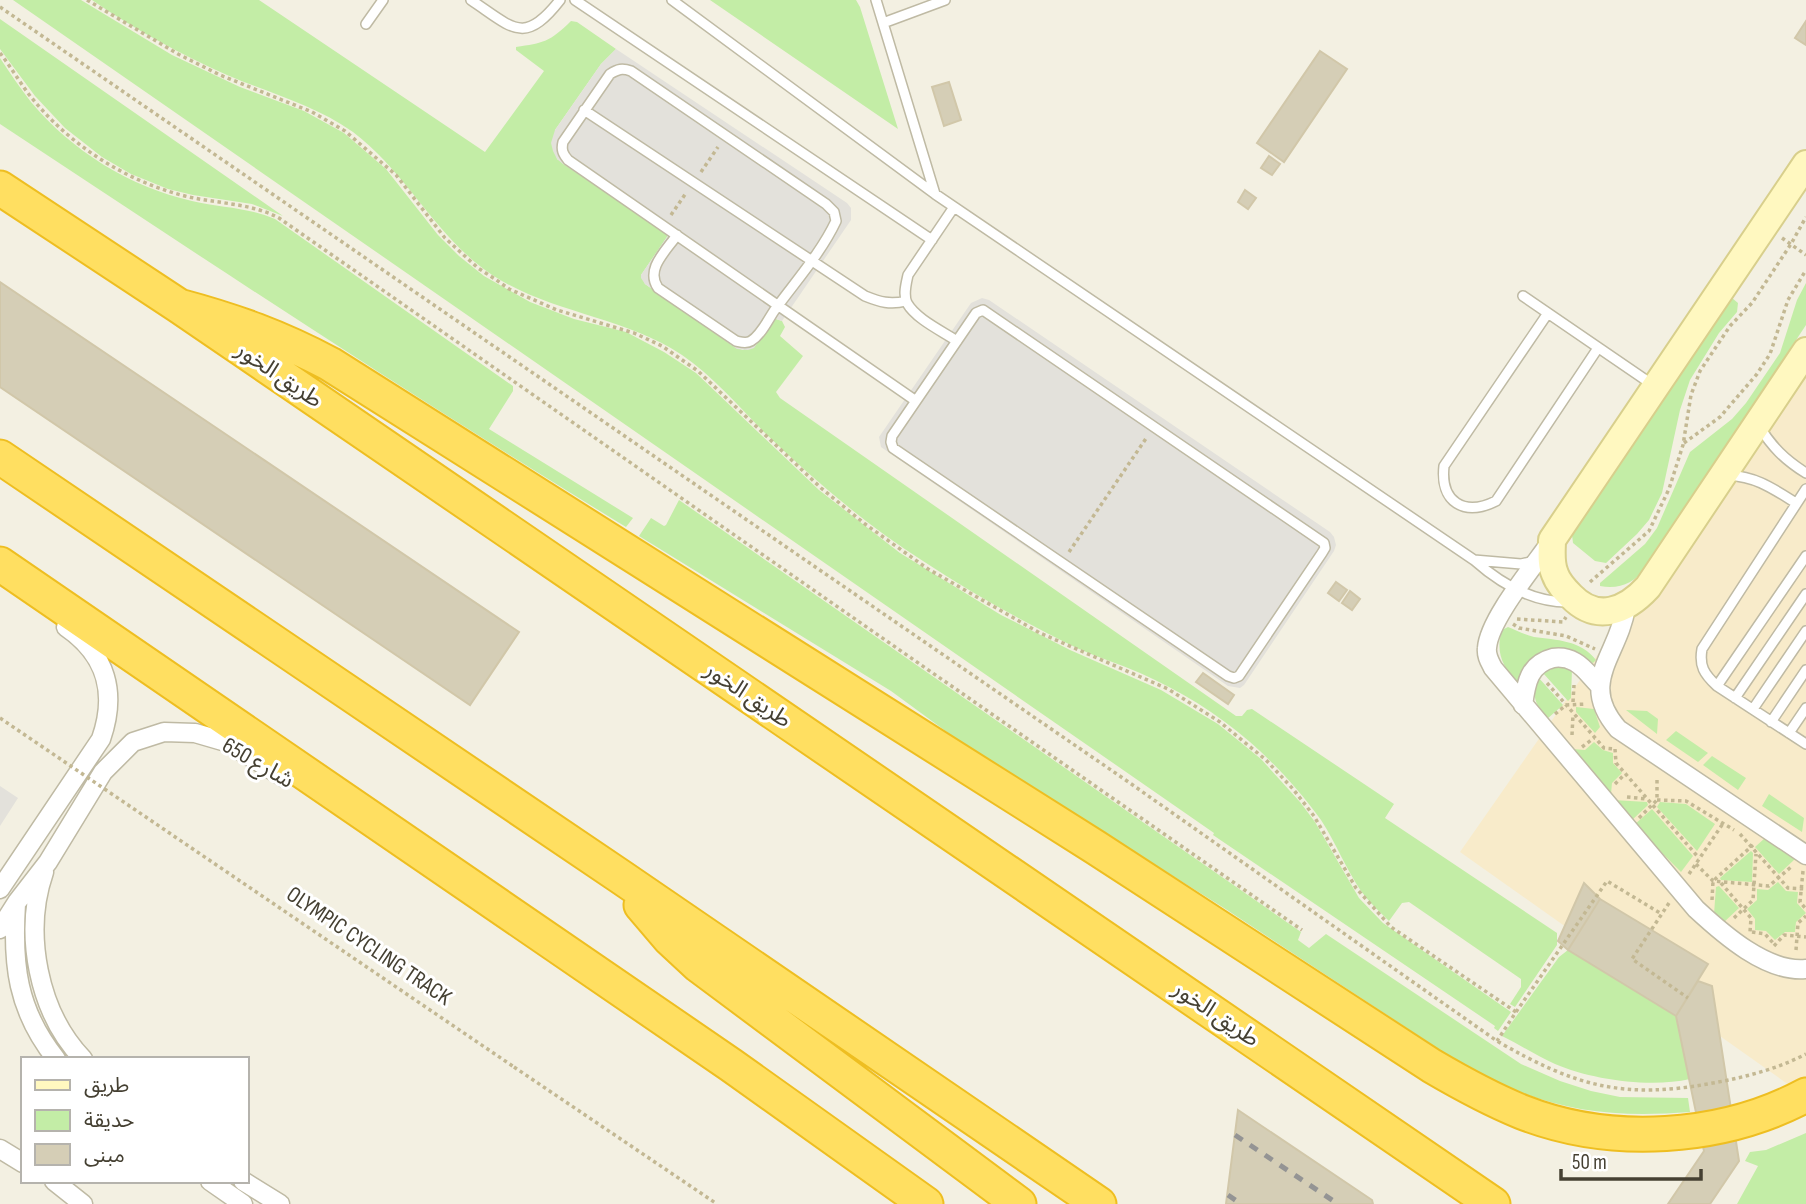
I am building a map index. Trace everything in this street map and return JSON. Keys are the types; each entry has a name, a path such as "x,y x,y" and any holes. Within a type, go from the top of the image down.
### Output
{"highway":[{"name":"طريق الخور","path":"0,188 179,306 1493,1204"},
{"path":"179,306 232,320 270,334 331,364 1083,839 1432,1066 1477,1092 1536,1116 1573,1126 1624,1133 1675,1133 1725,1125 1755,1117 1806,1095"},
{"path":"0,457 1099,1204"},
{"path":"0,564 731,1065 926,1204"},
{"path":"621,877 670,939 698,965 1019,1204"}],"street":[{"path":"1801,970 1771,952 1715,926 1679,890 1628,830 1523,705 1488,658 1489,639 1507,619 1518,590 1806,164"},
{"path":"1545,550 1562,587 1587,608 1612,611 1637,600 1806,351"},
{"path":"0,581 75,633 88,646 101,665 109,694 109,709 101,739 0,889"},
{"path":"1626,607 1623,624 1607,656 1599,685 1602,705 1609,718 1618,729 1767,827 1802,857"},
{"path":"1523,705 1526,684 1534,668 1550,659 1559,657 1576,663 1599,685"},
{"name":"شارع 650","path":"0,929 48,862 103,772 118,754 146,736 180,731 211,736 226,742 385,844 415,856 430,858"},
{"path":"31,844 17,902 13,945 20,989 35,1030 55,1057"},
{"name":"شارع 650","path":"48,862 36,903 37,962 52,1009 82,1057"},
{"path":"0,1149 21,1162"},
{"path":"57,1183 83,1204"},
{"path":"213,1183 243,1204"},
{"path":"246,1183 280,1204"}],"lane":[{"path":"366,24 383,0"},
{"path":"471,0 504,23 518,29 531,28 545,19 560,0"},
{"path":"575,0 932,240"},
{"path":"671,0 935,194 1474,560 1493,577 1545,601 1577,602"},
{"path":"876,0 935,194"},
{"path":"883,23 945,0"},
{"path":"677,235 654,268 654,282 658,288 713,326 743,343 750,341 779,304 831,232 836,220 834,212 826,204 623,68 610,74 584,110 563,142 564,156 779,304 916,401"},
{"path":"584,110 865,296 881,303 906,301"},
{"path":"954,207 908,275 905,286 906,301 915,312 957,341"},
{"path":"1523,296 1655,386"},
{"path":"983,310 988,312 1324,543 1322,553 1242,672 1234,678 1228,676 898,453 891,442 892,436 957,341 976,313 983,310"},
{"path":"1548,313 1444,466 1443,480 1447,493 1455,502 1471,508 1486,506 1496,501 1598,348"},
{"path":"1757,423 1771,446 1785,460 1806,473"},
{"path":"1723,475 1748,476 1796,503"},
{"path":"1805,741 1771,722 1717,685 1705,675 1700,662 1702,649 1806,489"},
{"path":"1474,560 1521,564 1545,550"},
{"path":"1717,685 1806,556"},
{"path":"1735,698 1806,594"},
{"path":"1753,709 1806,631"},
{"path":"1771,722 1806,670"},
{"path":"1789,733 1806,708"}],"path":[{"path":"87,0 178,54 220,75 312,112 345,131 396,175 445,238 464,256 509,289 557,310 634,332 662,346 698,371 828,495 928,569 1040,633 1168,689 1220,722 1266,760 1293,789 1314,816 1356,887 1391,926 1516,1012"},
{"path":"0,7 1138,789 1497,1041 1551,1071 1618,1089 1651,1091 1742,1078 1806,1054"},
{"path":"0,53 32,98 62,131 96,156 129,176 177,194 206,202 254,207 279,218 1302,930"},
{"path":"1507,619 1563,622 1591,579 1649,531 1670,489 1683,445 1691,395 1700,371 1730,326 1752,303 1806,217"},
{"path":"1791,244 1806,255"},
{"path":"1683,445 1720,417 1757,373 1770,354 1788,300 1806,270"},
{"path":"1062,562 1154,426"},
{"path":"1507,619 1529,631 1566,636 1607,656"},
{"path":"1534,668 1594,738 1604,748 1615,749"},
{"path":"1573,713 1571,745 1584,747 1594,738"},
{"name":"OLYMPIC CYCLING TRACK","path":"0,718 717,1204"},
{"path":"1628,734 1615,749 1616,763 1699,858"},
{"path":"1657,754 1657,800"},
{"path":"1614,797 1615,783 1625,774"},
{"path":"1628,830 1657,800 1686,801 1741,834 1787,888 1804,889"},
{"path":"1688,998 1632,960 1736,806"},
{"path":"1713,881 1752,846 1767,827"},
{"path":"1713,881 1715,926 1744,909 1753,900 1756,852"},
{"path":"1696,864 1713,881 1769,886 1802,857"},
{"path":"1802,857 1804,889 1800,902 1806,909"},
{"path":"1497,1041 1607,881 1661,914"},
{"path":"1721,883 1751,918 1749,941 1765,934 1771,952"},
{"path":"1801,970 1798,923 1806,916"},
{"path":"1771,952 1784,935 1806,937"}],"shaded area":[{"path":"616,49 851,208 851,220 782,321 773,321 754,348 737,349 645,284 641,275 669,234 563,164 553,151 551,143 555,130 601,64"},
{"path":"982,298 989,300 1334,537 1334,551 1240,688 1228,686 881,447 879,437 971,303"},
{"path":"1806,351 1806,1097 1460,852 1723,475"},
{"path":"0,786 18,798 0,826"}],"green space":[{"path":"13,0 81,0 172,55 240,87 304,111 344,133 386,169 438,235 484,276 530,302 574,319 626,332 664,352 696,373 819,490 900,553 1001,615 1070,650 1161,690 1218,724 1261,759 1300,802 1315,822 1359,898 1383,923 1511,1012 1498,1031 1495,1026 1213,835 1214,833"},
{"path":"92,0 259,0 485,152 544,71 516,50 516,47 546,40 571,21 577,22 616,49 601,64 555,130 557,159 669,234 641,275 645,284 743,350 773,321 782,321 785,327 780,336 803,356 776,392 780,398 1236,716 1242,716 1252,709 1394,804 1385,818 1557,933 1557,945 1515,1007 1510,1004 1521,987 1521,979 1409,902 1402,903 1389,921 1361,891 1321,820 1305,799 1269,760 1224,721 1169,687 1079,649 1019,618 902,547 860,517 821,484 715,382 682,355 638,332 546,301 502,281 460,249 391,168 353,132 308,107 192,58 141,31"},
{"path":"710,0 856,0 898,129"},
{"path":"0,19 283,216 252,204 168,189 131,174 102,157 65,128 35,96 0,49"},
{"path":"0,58 47,120 104,165 146,187 169,195 255,212 275,219 513,386 513,391 489,429 633,518 626,527 468,429 0,124"},
{"path":"1806,283 1806,325 1645,568 1626,584 1600,586 1600,583 1645,544 1657,528 1690,452 1732,419 1780,353 1797,300"},
{"path":"1732,298 1738,303 1737,312 1719,333 1690,380 1680,410 1662,493 1649,520 1606,563 1595,561 1573,543 1574,530 1728,300"},
{"path":"679,500 1301,932 1298,940 1309,948 1326,934 1521,1064 1560,1081 1620,1097 1688,1098 1690,1112 1626,1114 1569,1107 1515,1090 1457,1061 1224,908 966,746 891,691 639,536 651,518 666,525"},
{"path":"1508,627 1531,636 1576,645 1596,660 1593,663 1578,654 1526,666 1517,683 1504,665 1500,652 1502,630"},
{"path":"1556,667 1572,669 1571,698 1568,701 1543,673"},
{"path":"1538,677 1563,705 1547,719 1535,700"},
{"path":"1576,707 1594,709 1600,727 1595,733 1576,712"},
{"path":"1626,710 1647,711 1658,719 1657,734"},
{"path":"1676,731 1708,753 1698,762 1666,740"},
{"path":"1594,742 1603,750 1613,753 1613,763 1622,773 1612,783 1611,794 1572,749 1585,750"},
{"path":"1712,756 1746,778 1738,790 1703,765"},
{"path":"1769,794 1804,818 1802,832 1762,806"},
{"path":"1613,800 1647,802 1648,805 1631,821"},
{"path":"1660,802 1686,804 1715,824 1697,851 1657,807"},
{"path":"1652,809 1693,856 1681,872 1634,825"},
{"path":"1765,838 1795,859 1779,874 1755,847"},
{"path":"1751,851 1752,882 1721,880 1720,878"},
{"path":"1778,882 1786,891 1798,892 1797,903 1806,913 1796,922 1795,932 1785,932 1775,940 1766,931 1755,930 1755,919 1747,909 1757,900 1757,889 1768,890"},
{"path":"1719,886 1739,908 1723,923 1714,914 1716,887"},
{"path":"1568,950 1676,1016 1690,1079 1658,1083 1622,1081 1586,1074 1555,1064 1502,1036 1559,957"},
{"path":"1806,1133 1806,1204 1737,1204 1758,1166 1745,1161 1750,1152 1766,1150"}],"building":[{"path":"1806,21 1806,45 1795,38"},
{"path":"1320,51 1347,69 1284,162 1257,143"},
{"path":"949,82 961,120 944,126 932,87"},
{"path":"1269,156 1280,164 1272,175 1261,168"},
{"path":"1245,190 1256,198 1248,209 1238,202"},
{"path":"0,282 519,632 470,705 0,387"},
{"path":"1336,582 1347,590 1339,601 1328,593"},
{"path":"1350,591 1360,599 1352,610 1342,603"},
{"path":"1203,673 1234,695 1228,704 1196,682"},
{"path":"1584,883 1600,899 1568,950 1558,941"},
{"path":"1600,899 1708,964 1676,1016 1568,950"},
{"path":"1698,981 1712,986 1739,1161 1710,1204 1668,1204 1704,1151 1676,1016"},
{"path":"1238,1110 1372,1200 1373,1204 1226,1204"}],"railway":[{"path":"1235,1135 1338,1204"},
{"path":"1228,1195 1241,1204"}]}
